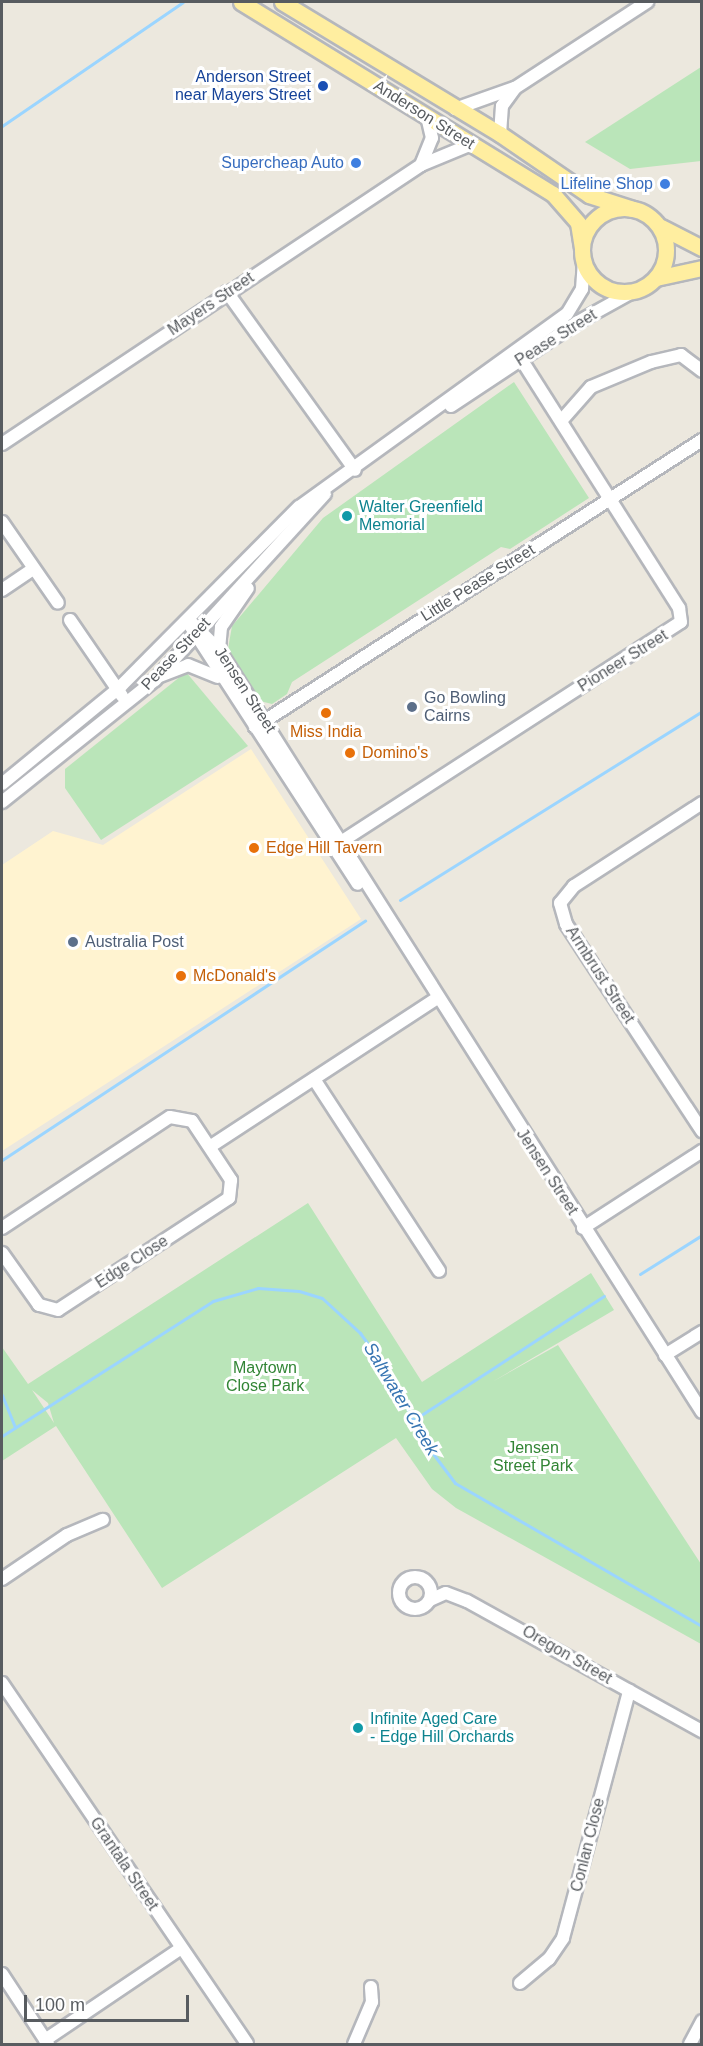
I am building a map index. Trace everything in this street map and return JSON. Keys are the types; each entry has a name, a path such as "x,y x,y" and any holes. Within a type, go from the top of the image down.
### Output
{"main road":[{"name":"Anderson Street","path":"241,2 559,199 578,223 583,254"},
{"name":"Anderson Street","path":"282,2 500,134 589,195 633,209"},
{"path":"702,248 633,209 598,217 583,254 604,286 636,290 656,278 702,268"},
{"path":"656,278 666,252 658,225"}],"street":[{"path":"455,108 515,88 647,2"},
{"path":"500,134 502,106 515,88"},
{"path":"422,165 432,138 427,116"},
{"name":"Mayers Street","path":"2,444 226,292 422,165 472,144"},
{"name":"Pease Street","path":"519,355 573,309 583,284 583,254"},
{"name":"Pease Street","path":"2,784 117,690 292,514 519,355 636,290"},
{"path":"226,292 356,470"},
{"name":"Pioneer Street","path":"338,844 681,622 679,608 519,355"},
{"path":"561,421 591,387 651,362 681,355 702,371"},
{"name":"Little Pease Street","path":"260,724 702,440"},
{"name":"Pease Street","path":"2,802 128,704 154,680 197,631 263,564 332,486"},
{"path":"2,522 58,603"},
{"path":"219,650 224,621 263,564"},
{"path":"2,590 33,569"},
{"path":"69,620 128,704"},
{"name":"Jensen Street","path":"189,620 224,682 260,724"},
{"name":"Jensen Street","path":"197,631 219,650 260,724 702,1412"},
{"path":"154,680 173,667 188,665 224,682"},
{"name":"Armbrust Street","path":"702,803 574,886 560,903 566,924 702,1131"},
{"path":"211,1146 436,999"},
{"path":"315,1079 439,1271"},
{"name":"Edge Close","path":"2,1228 170,1117 192,1121 211,1146 231,1180 229,1198 58,1310 39,1305 2,1253"},
{"path":"583,1227 702,1151"},
{"path":"665,1355 702,1332"},
{"path":"2,1579 67,1535 103,1520"},
{"path":"430,1600 431,1589 422,1578 404,1581 399,1597 413,1609 430,1600 453,1594"},
{"name":"Oregon Street","path":"422,1578 702,1731"},
{"name":"Grantala Street","path":"2,1683 180,1949 247,2044"},
{"name":"Conlan Close","path":"520,1983 549,1959 563,1938 629,1691"},
{"path":"2,1974 47,2042 180,1949"},
{"path":"354,2044 372,2002 371,1987"},
{"path":"690,2044 702,2021"}],"shaded area":[{"path":"251,749 361,919 2,1151 2,865 53,831 103,845"}],"green space":[{"path":"701,67 701,161 630,169 585,142"},
{"path":"514,382 589,498 510,549 501,547 292,682 287,694 272,704 260,701 228,649 232,626 323,518"},
{"path":"186,672 248,746 101,840 65,788 65,769"},
{"name":"Maytown Close Park","path":"308,1203 422,1382 591,1273 614,1310 492,1382 558,1345 701,1564 701,1644 456,1508 432,1489 396,1438 162,1588 56,1426 2,1461 2,1347 28,1384","holes":["32,1390 48,1403 54,1423"]}],"waterway":[{"path":"2,126 183,2"},
{"path":"400,900 702,711"},
{"path":"2,1160 365,921"},
{"path":"640,1274 702,1235"},
{"name":"Saltwater Creek","path":"2,1436 213,1301 258,1288 299,1291 322,1298 360,1333 392,1377 422,1439 455,1483 702,1626"},
{"path":"412,1421 604,1296"},
{"path":"2,1395 15,1428"}],"place":[{"name":"Anderson Street near Mayers Street","path":"323,86"},
{"name":"Supercheap Auto","path":"356,163"},
{"name":"Lifeline Shop","path":"665,184"},
{"name":"Walter Greenfield Memorial","path":"347,516"},
{"name":"Go Bowling Cairns","path":"412,707"},
{"name":"Miss India","path":"326,713"},
{"name":"Domino's","path":"350,753"},
{"name":"Edge Hill Tavern","path":"254,848"},
{"name":"Australia Post","path":"73,942"},
{"name":"McDonald's","path":"181,976"},
{"name":"Infinite Aged Care - Edge Hill Orchards","path":"358,1728"}],"park label":[{"name":"Jensen Street Park","path":"533,1457"}]}
